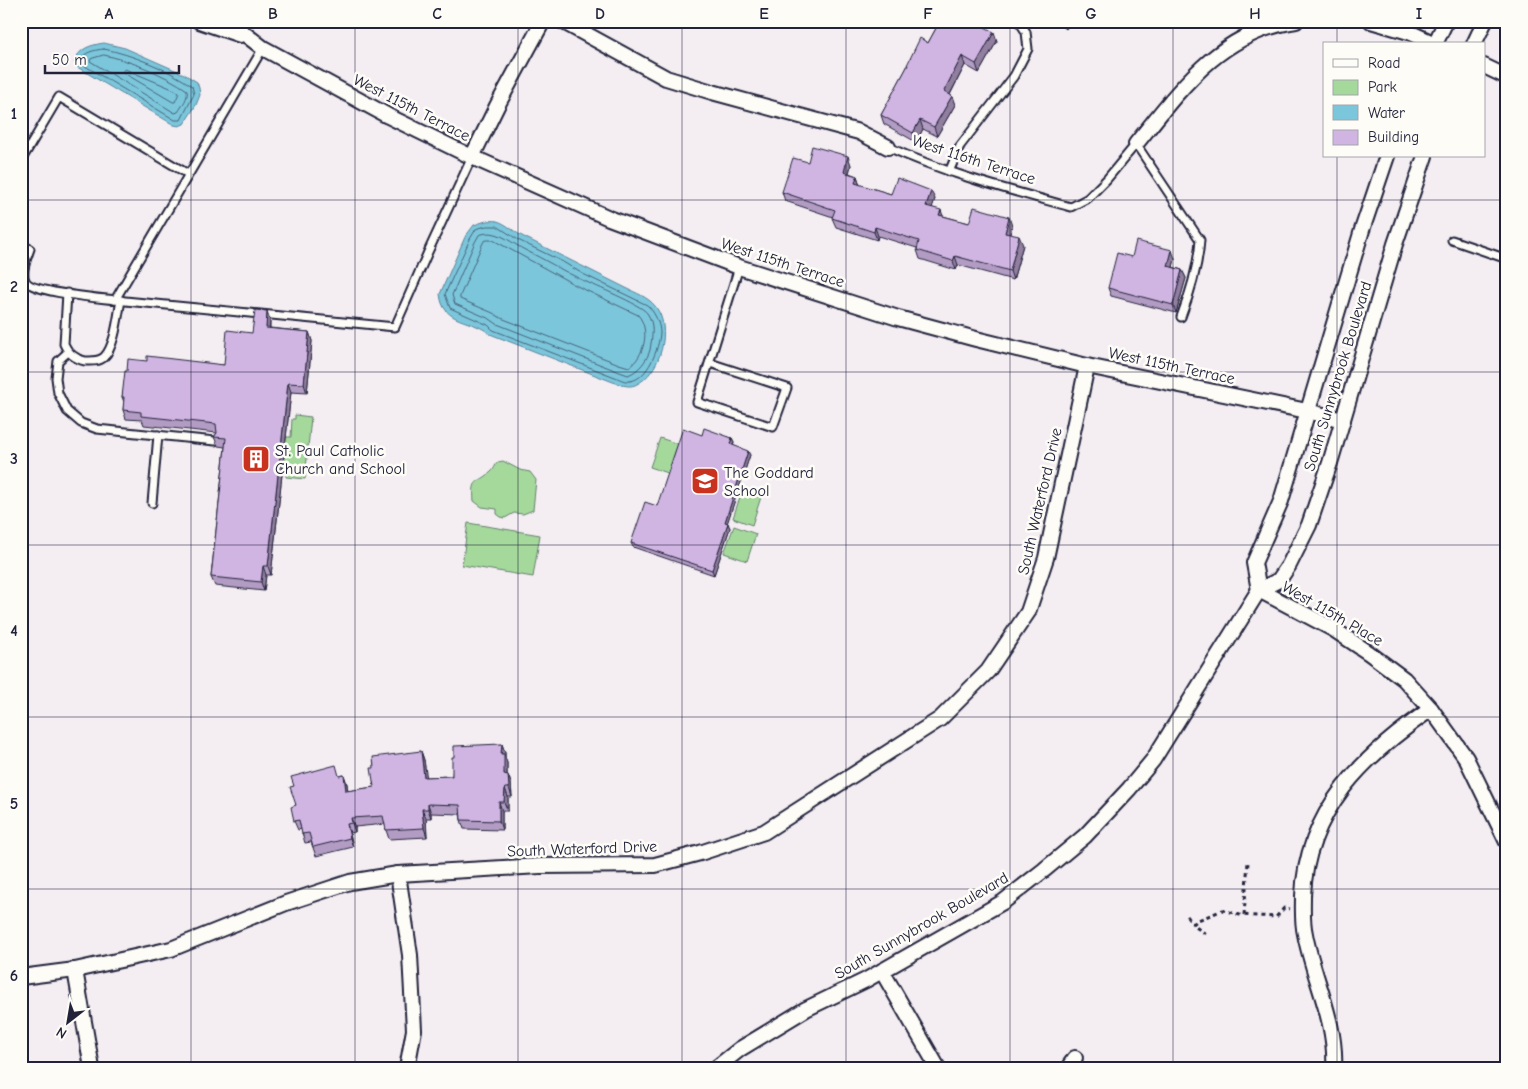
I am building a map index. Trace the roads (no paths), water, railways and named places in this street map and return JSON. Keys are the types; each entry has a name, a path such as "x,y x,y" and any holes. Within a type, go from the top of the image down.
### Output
{"street":[{"name":"West 115th Terrace","path":"198,21 248,38"},
{"name":"West 115th Terrace","path":"228,21 263,48 388,116 472,157 609,218 739,267 898,318 976,339 1087,366 1308,411 1343,420"},
{"path":"472,157 543,21"},
{"name":"West 116th Terrace","path":"562,21 666,78 859,132 888,147"},
{"name":"West 116th Terrace","path":"1136,144 1181,88 1203,65 1261,25 1296,21"},
{"path":"1371,21 1409,32 1431,42"},
{"path":"1436,42 1446,21"},
{"path":"1475,42 1485,21"},
{"path":"1486,67 1507,77"},
{"name":"South Sunnybrook Boulevard","path":"1259,590 1254,563 1281,501 1362,230 1386,158"},
{"name":"South Sunnybrook Boulevard","path":"716,1068 740,1049 806,1009 882,971 1003,902 1085,836 1130,789 1153,760 1259,590 1279,580 1290,565 1299,547 1319,499 1395,244 1424,158"},
{"name":"South Waterford Drive","path":"21,977 75,970 171,949 286,903 350,882 398,874 540,866 655,865 700,853 764,832 940,719 988,671 1028,612 1046,558 1087,366"},
{"name":"West 115th Place","path":"1259,590 1333,629 1404,679 1431,709 1466,758 1507,842"},
{"path":"1334,1068 1335,1058 1329,1022 1304,932 1304,883 1314,838 1331,803 1350,778 1387,742 1431,709"},
{"path":"398,874 410,955 414,1030 407,1068"},
{"path":"75,970 92,1068"},
{"path":"882,971 938,1068"}],"lane":[{"path":"950,172 960,146 1014,76 1028,49 1026,32 1019,21"},
{"path":"67,293 64,344 68,352 82,360 98,360 104,357 110,349 113,338 118,300 188,174 263,48"},
{"path":"21,161 59,97 188,174"},
{"path":"1136,144 1200,240 1193,286 1181,317"},
{"name":"West 116th Terrace","path":"888,147 920,162 1071,208 1088,198 1107,179 1136,144"},
{"path":"21,244 30,249 24,273 25,281 35,288 118,300 395,327 472,157"},
{"path":"1452,240 1507,259"},
{"path":"710,363 786,388 773,427 698,402 739,267"},
{"path":"68,352 58,361 56,378 58,392 66,411 81,423 97,429 215,441"},
{"path":"152,503 158,435"}],"water":[{"path":"104,43 125,48 184,74 197,82 200,95 184,124 174,125 77,67 74,62 82,50"},
{"path":"486,221 500,222 521,235 649,300 660,315 663,326 661,349 658,361 652,371 635,385 630,386 613,382 490,334 475,325 452,316 442,304 440,294 465,237 474,225"}],"place":[{"name":"St. Paul Catholic Church and School","path":"256,459"},
{"name":"The Goddard School","path":"705,481"}]}
